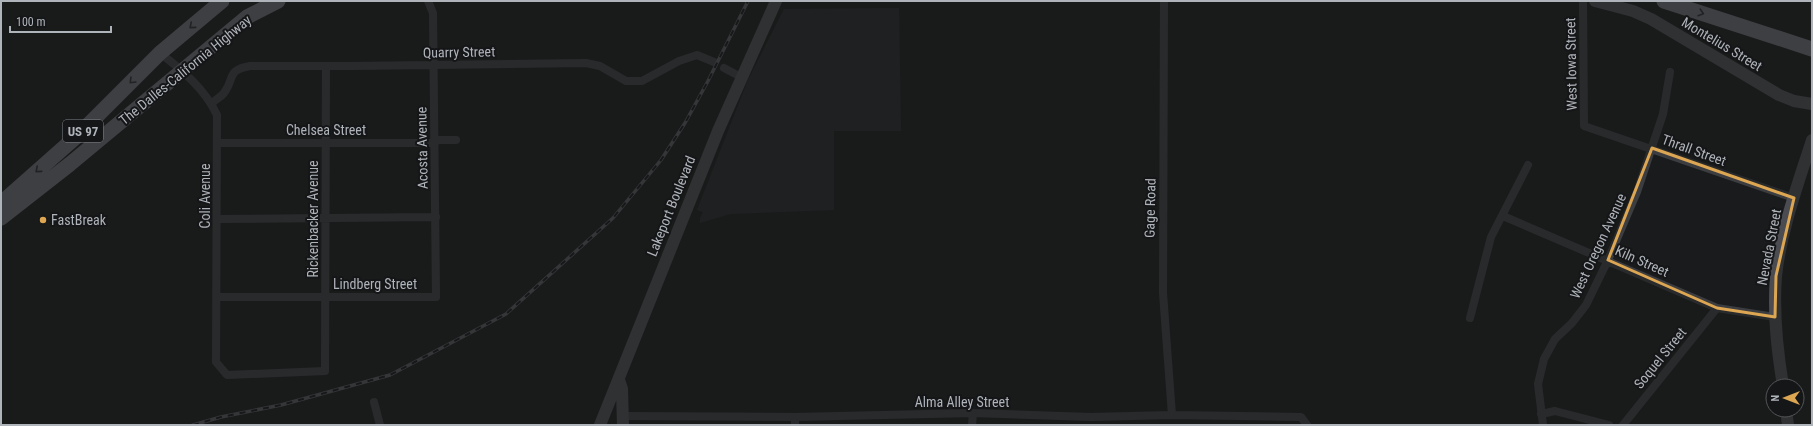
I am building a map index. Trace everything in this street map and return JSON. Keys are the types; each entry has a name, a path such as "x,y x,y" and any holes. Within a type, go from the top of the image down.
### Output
{"highway":[{"name":"The Dalles-California Highway","path":"1,203 77,136 160,53 222,1"},
{"name":"The Dalles-California Highway","path":"1,218 70,164 247,18 278,1"},
{"path":"1664,1 1812,49"}],"street":[{"name":"Acosta Avenue","path":"428,1 433,13 436,297"},
{"name":"Lakeport Boulevard","path":"600,425 741,77 776,1"},
{"name":"Gage Road","path":"1164,1 1163,294 1172,415"},
{"name":"West Iowa Street","path":"1583,1 1584,126"},
{"name":"Montelius Street","path":"1595,1 1633,11 1779,95 1794,101 1812,104"},
{"name":"Coli Avenue","path":"160,53 183,71 212,103 217,115 218,219 216,362 227,375 325,371"},
{"name":"Quarry Street","path":"212,103 224,93 231,77 239,68 250,66 586,63 600,66 626,81 642,81 679,61 697,55 714,62"},
{"name":"Rickenbacker Avenue","path":"325,371 326,66"},
{"path":"724,68 741,77"},
{"name":"West Oregon Avenue","path":"1542,425 1538,384 1544,358 1555,339 1572,323 1586,305 1608,260 1652,148 1663,114 1670,72"},
{"name":"Thrall Street","path":"1584,126 1652,148 1794,198"},
{"name":"Chelsea Street","path":"218,143 456,140"},
{"name":"Nevada Street","path":"1782,378 1776,340 1776,276 1784,234 1812,140"},
{"path":"1470,318 1491,237 1528,165"},
{"name":"Kiln Street","path":"1503,216 1717,308 1775,317"},
{"path":"218,219 436,217"},
{"name":"Lindberg Street","path":"217,297 436,297"},
{"name":"Soquel Street","path":"1623,425 1717,308"},
{"path":"619,380 622,389 623,421"},
{"path":"374,402 380,425"},
{"path":"1542,414 1555,411 1608,425"},
{"path":"972,425 973,413"},
{"name":"Alma Alley Street","path":"623,421 795,421 973,413 1091,417 1172,415 1301,418 1307,425"},
{"path":"884,416 884,425"}],"highlighted area":[{"path":"1652,148 1794,198 1776,276 1775,317 1717,308 1608,260"}],"shaded area":[{"path":"899,8 901,131 834,131 834,210 730,214 700,223 700,218 703,212 697,210 748,80 784,9"}],"railway":[{"path":"193,425 221,417 281,405 390,375 506,314 613,218 661,160 685,123 708,81 748,1"}],"place":[{"name":"FastBreak","path":"43,220"}]}
